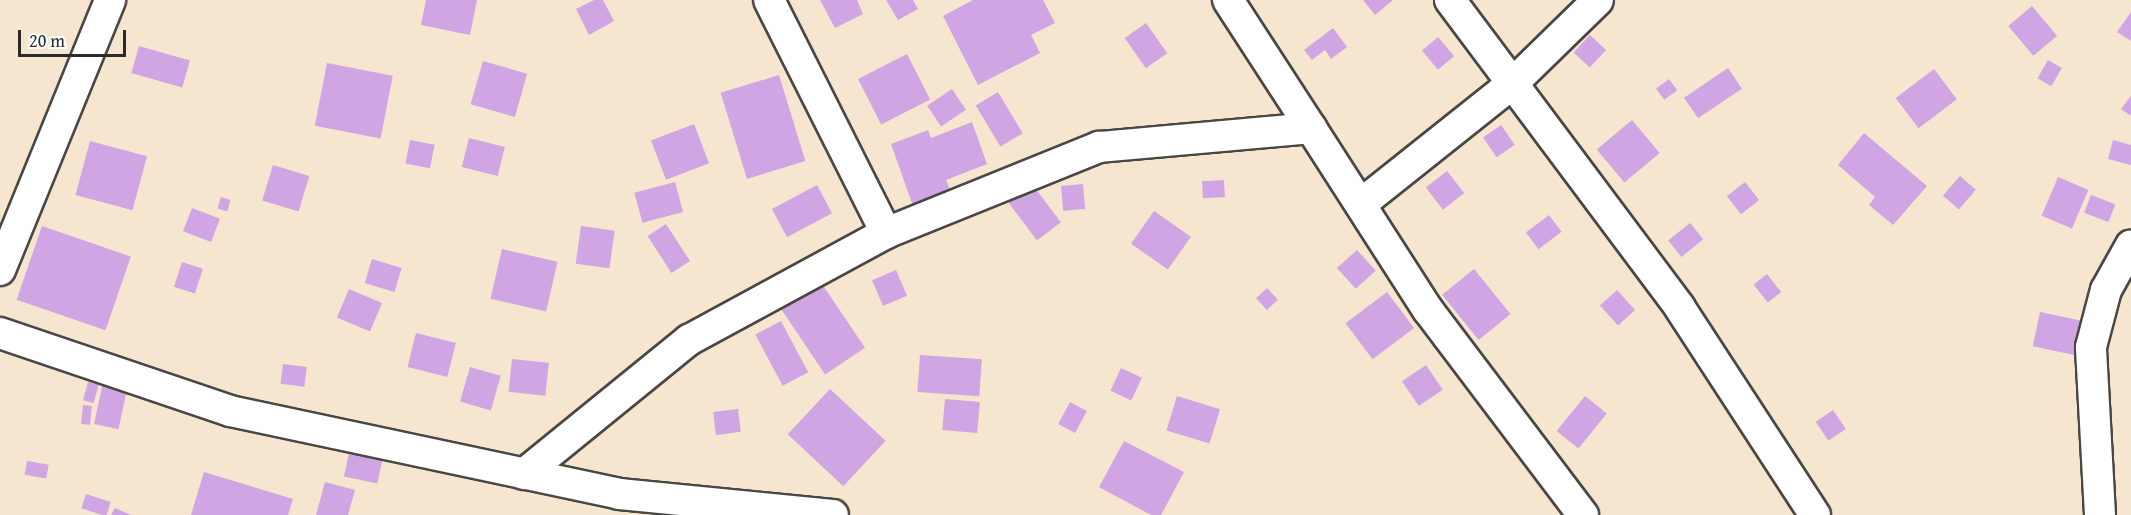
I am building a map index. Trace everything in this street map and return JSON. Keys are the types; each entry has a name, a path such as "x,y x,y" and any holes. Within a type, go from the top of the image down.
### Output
{"street":[{"path":"0,270 110,0"},
{"path":"769,0 886,233"},
{"path":"1228,0 1428,310 1583,515"},
{"path":"1450,0 1680,308 1815,515"},
{"path":"1360,204 1512,84 1598,0"},
{"path":"524,474 689,340 886,233 1099,147 1311,128"},
{"path":"2100,515 2091,347 2106,290 2131,245"},
{"path":"0,333 230,411 619,494 833,515"}],"building":[{"path":"426,0 477,0 470,35 421,25"},
{"path":"594,0 603,0 614,21 589,35 576,9"},
{"path":"820,0 857,0 863,14 835,28"},
{"path":"886,0 913,0 918,9 898,20"},
{"path":"973,0 1043,0 1055,23 1031,35 1040,53 978,85 943,16"},
{"path":"1363,0 1393,0 1375,15"},
{"path":"2032,6 2057,36 2033,56 2008,26"},
{"path":"2131,12 2131,41 2117,32"},
{"path":"1146,23 1167,53 1146,68 1125,38"},
{"path":"1333,28 1347,47 1331,59 1325,50 1312,60 1304,50"},
{"path":"1590,35 1606,50 1590,68 1574,53"},
{"path":"1438,37 1454,56 1438,70 1422,50"},
{"path":"139,46 190,61 182,88 131,73"},
{"path":"907,54 930,99 881,124 858,79"},
{"path":"2048,60 2062,68 2051,86 2038,78"},
{"path":"483,61 527,74 515,117 471,104"},
{"path":"327,63 393,76 381,139 315,126"},
{"path":"1728,68 1742,89 1698,118 1684,98"},
{"path":"1934,69 1957,99 1919,128 1896,98"},
{"path":"779,75 805,161 747,179 721,93"},
{"path":"1669,79 1677,90 1664,100 1656,88"},
{"path":"952,89 966,110 941,127 927,106"},
{"path":"998,92 1023,133 1000,147 976,105"},
{"path":"2131,96 2131,116 2121,109"},
{"path":"1632,120 1660,153 1624,183 1597,150"},
{"path":"972,122 987,164 946,180 952,195 914,209 891,144 928,130 931,138"},
{"path":"694,124 709,163 666,180 651,140"},
{"path":"1501,125 1515,145 1497,157 1483,138"},
{"path":"1864,133 1927,186 1893,225 1869,205 1875,197 1838,165"},
{"path":"469,138 505,147 498,176 462,167"},
{"path":"410,140 435,145 430,168 405,164"},
{"path":"2113,140 2131,145 2131,165 2108,159"},
{"path":"90,141 147,156 132,210 76,195"},
{"path":"273,165 309,176 299,211 262,200"},
{"path":"1447,171 1464,193 1443,210 1426,188"},
{"path":"1960,176 1976,190 1959,209 1943,196"},
{"path":"2058,177 2088,190 2072,229 2042,216"},
{"path":"1224,180 1225,197 1203,198 1202,181"},
{"path":"675,182 683,212 642,223 634,193"},
{"path":"1745,182 1759,200 1741,214 1727,196"},
{"path":"1032,184 1061,222 1037,240 1008,202"},
{"path":"1083,184 1085,209 1063,211 1061,186"},
{"path":"817,185 832,213 787,237 772,209"},
{"path":"2091,195 2115,204 2108,222 2084,213"},
{"path":"221,197 231,200 227,211 217,208"},
{"path":"192,208 220,219 211,242 183,231"},
{"path":"1154,211 1191,237 1168,270 1131,244"},
{"path":"1549,215 1562,232 1538,249 1526,232"},
{"path":"1690,223 1703,239 1681,257 1668,241"},
{"path":"666,224 690,261 672,273 648,236"},
{"path":"42,226 131,257 105,330 17,300"},
{"path":"581,226 615,231 609,268 576,264"},
{"path":"502,249 558,262 546,312 491,299"},
{"path":"1357,250 1376,271 1356,289 1337,268"},
{"path":"372,259 402,268 394,292 365,283"},
{"path":"182,262 203,269 195,294 174,287"},
{"path":"1474,269 1511,314 1479,340 1442,295"},
{"path":"896,270 907,296 883,306 872,280"},
{"path":"1767,274 1781,292 1768,303 1754,284"},
{"path":"818,278 865,348 825,374 778,305"},
{"path":"1267,288 1278,300 1267,310 1256,298"},
{"path":"349,289 382,303 370,332 337,318"},
{"path":"1617,290 1635,310 1618,325 1600,305"},
{"path":"1387,292 1414,328 1373,359 1345,323"},
{"path":"2040,312 2084,321 2077,356 2033,346"},
{"path":"781,321 808,372 783,386 755,335"},
{"path":"416,333 456,343 447,377 408,367"},
{"path":"920,355 982,359 979,396 917,392"},
{"path":"512,359 549,363 545,396 509,392"},
{"path":"283,364 307,367 304,387 281,384"},
{"path":"1426,365 1443,390 1419,406 1402,381"},
{"path":"470,367 501,376 491,410 460,402"},
{"path":"1121,368 1142,378 1131,400 1110,391"},
{"path":"88,382 99,385 94,403 83,400"},
{"path":"103,382 127,387 119,429 94,424"},
{"path":"830,389 886,441 843,486 788,434"},
{"path":"1177,396 1220,409 1210,444 1166,430"},
{"path":"1585,396 1607,414 1578,449 1557,431"},
{"path":"945,399 980,402 977,433 942,430"},
{"path":"1070,402 1087,411 1075,433 1058,424"},
{"path":"83,405 92,406 90,425 81,424"},
{"path":"738,409 741,432 716,435 713,412"},
{"path":"1833,410 1846,429 1828,441 1816,422"},
{"path":"1124,441 1184,472 1161,515 1151,515 1099,487"},
{"path":"349,453 382,460 377,484 344,476"},
{"path":"27,461 49,465 46,479 25,475"},
{"path":"204,472 293,499 288,515 191,515"},
{"path":"325,482 355,490 348,515 316,515"},
{"path":"86,494 111,502 107,515 81,508"},
{"path":"115,508 131,515 111,515"}]}
